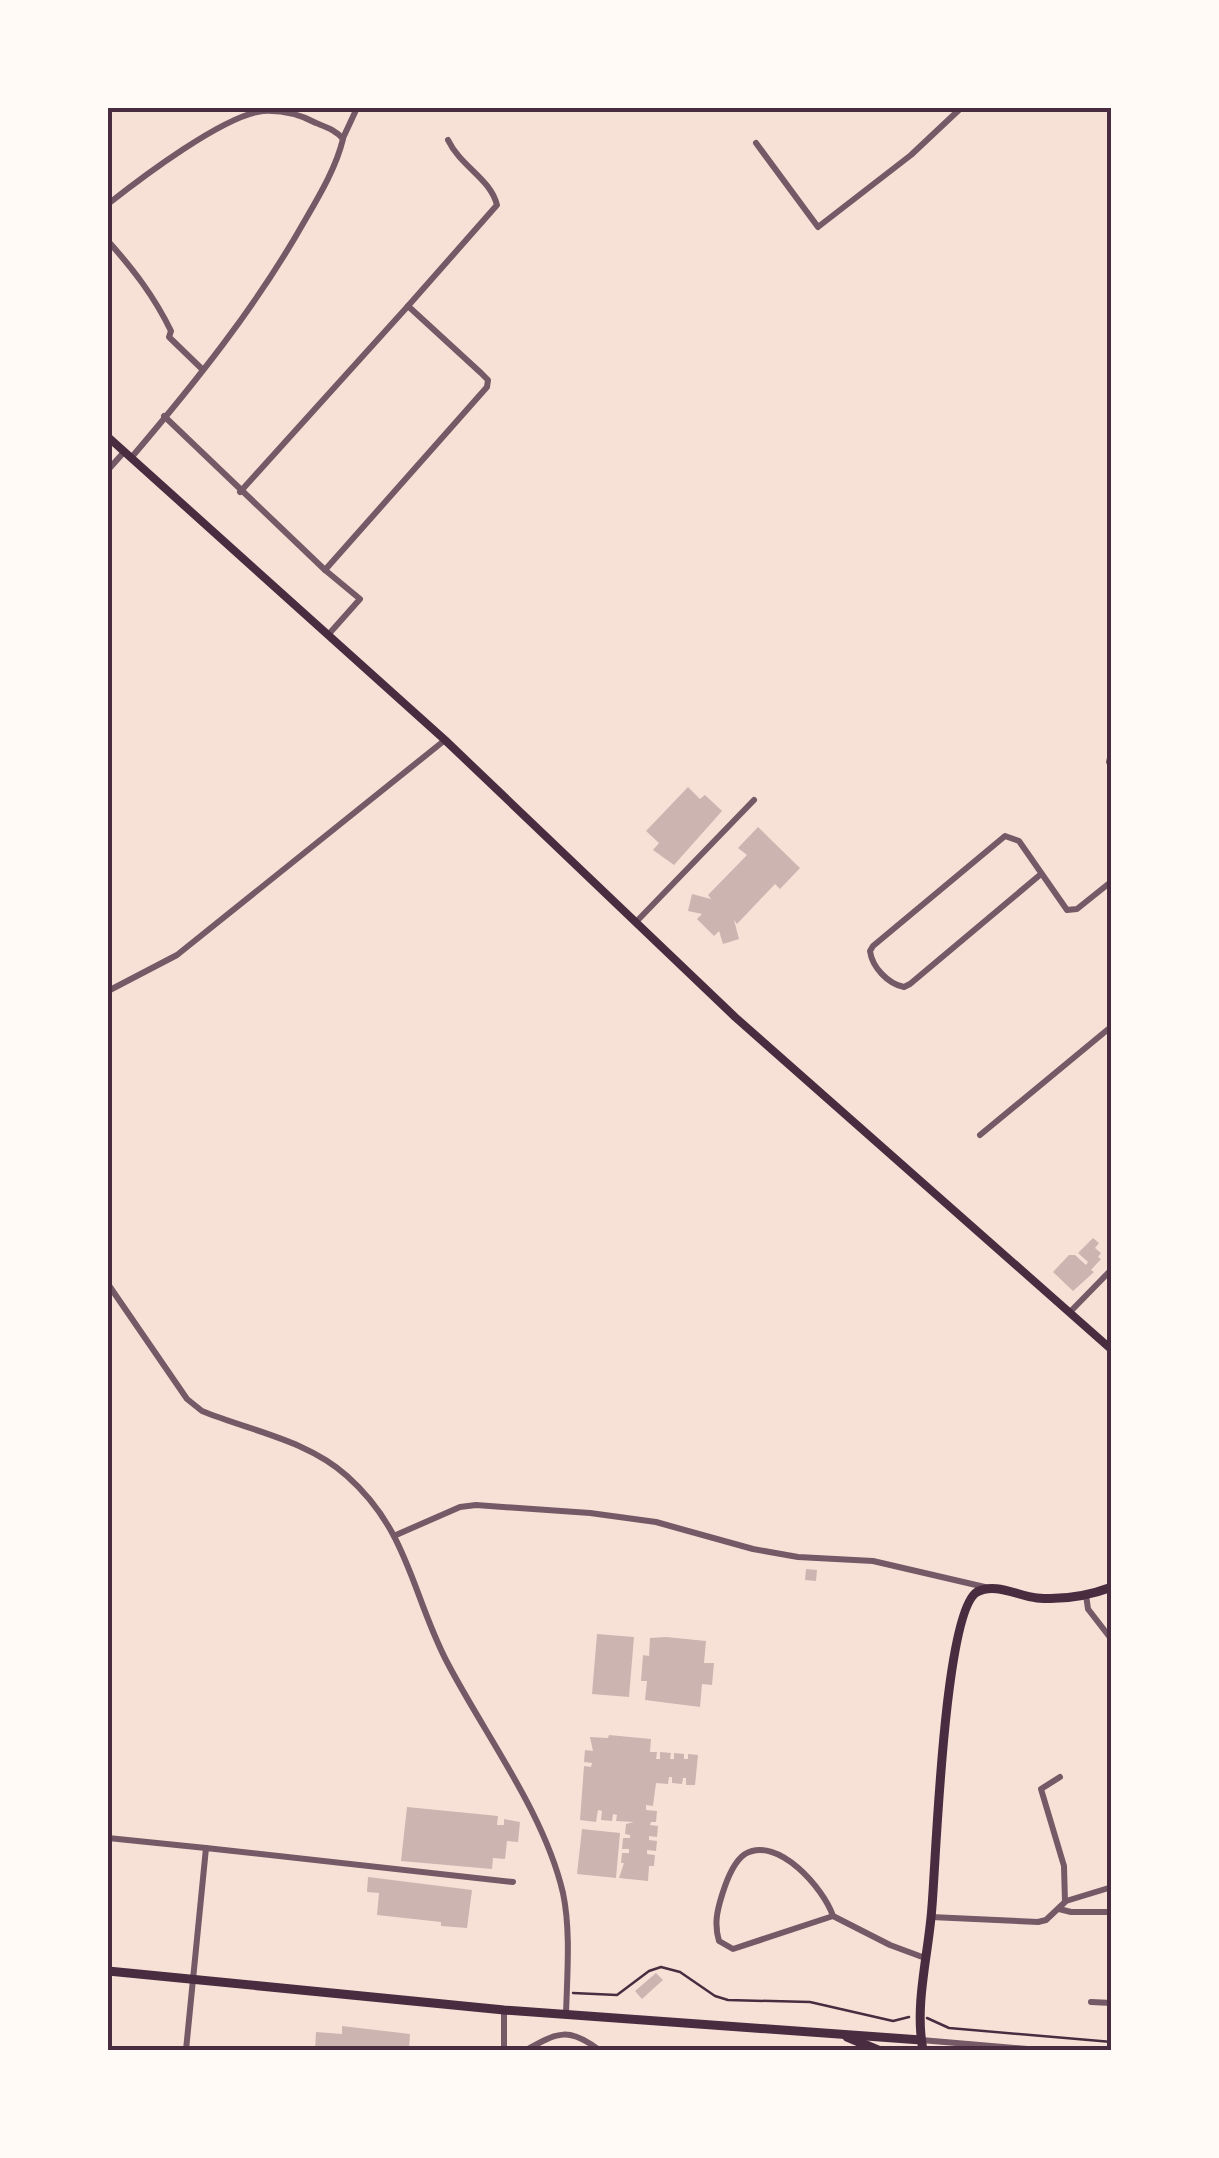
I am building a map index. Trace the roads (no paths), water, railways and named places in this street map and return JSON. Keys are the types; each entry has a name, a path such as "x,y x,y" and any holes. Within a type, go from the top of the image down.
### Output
{"main road":[{"path":"108,437 445,740 792,1068 1112,1350"},
{"path":"108,1970 504,2010 840,2034 922,2045 945,1727 956,1650 971,1598 990,1588 1036,1598 1086,1594 1112,1587"},
{"path":"840,2034 878,2050"}],"street":[{"path":"108,470 128,455 164,416 284,257 328,176 357,108"},
{"path":"756,143 818,227 912,155 962,108"},
{"path":"108,204 202,138 258,112 286,111 302,116 339,133 342,139"},
{"path":"240,492 497,204 493,191 457,158 448,140"},
{"path":"108,241 157,304 171,331 168,337 202,369"},
{"path":"326,570 488,387 488,380 408,306"},
{"path":"164,416 240,492 360,599 328,635"},
{"path":"108,991 177,955 445,740"},
{"path":"1112,750 1108,762 1112,768"},
{"path":"635,923 754,800"},
{"path":"1041,874 910,984 892,984 872,962 873,946 999,839 1015,838 1041,874 1062,907 1072,911 1112,880"},
{"path":"980,1135 1112,1026"},
{"path":"1070,1312 1112,1269"},
{"path":"108,1284 187,1399 202,1412 316,1454 347,1476 396,1535 446,1660 527,1804 556,1870 564,1905 566,2015"},
{"path":"396,1535 476,1504 590,1513 656,1522 753,1549 873,1561 990,1588"},
{"path":"1086,1594 1088,1609 1112,1640"},
{"path":"1060,1777 1040,1788 1064,1866 1067,1887 1062,1905"},
{"path":"108,1838 513,1882"},
{"path":"186,2050 206,1848"},
{"path":"834,1916 732,1949 719,1941 716,1932 716,1914 733,1868 742,1856 767,1850 797,1867 828,1900 834,1916 890,1945 926,1958"},
{"path":"931,1918 1038,1922 1062,1905 1112,1887"},
{"path":"1062,1905 1071,1912 1112,1912"},
{"path":"1091,2002 1112,2004"},
{"path":"504,2010 504,2050"},
{"path":"526,2050 557,2034 573,2034 599,2050"},
{"path":"922,2045 1038,2050"}]}
